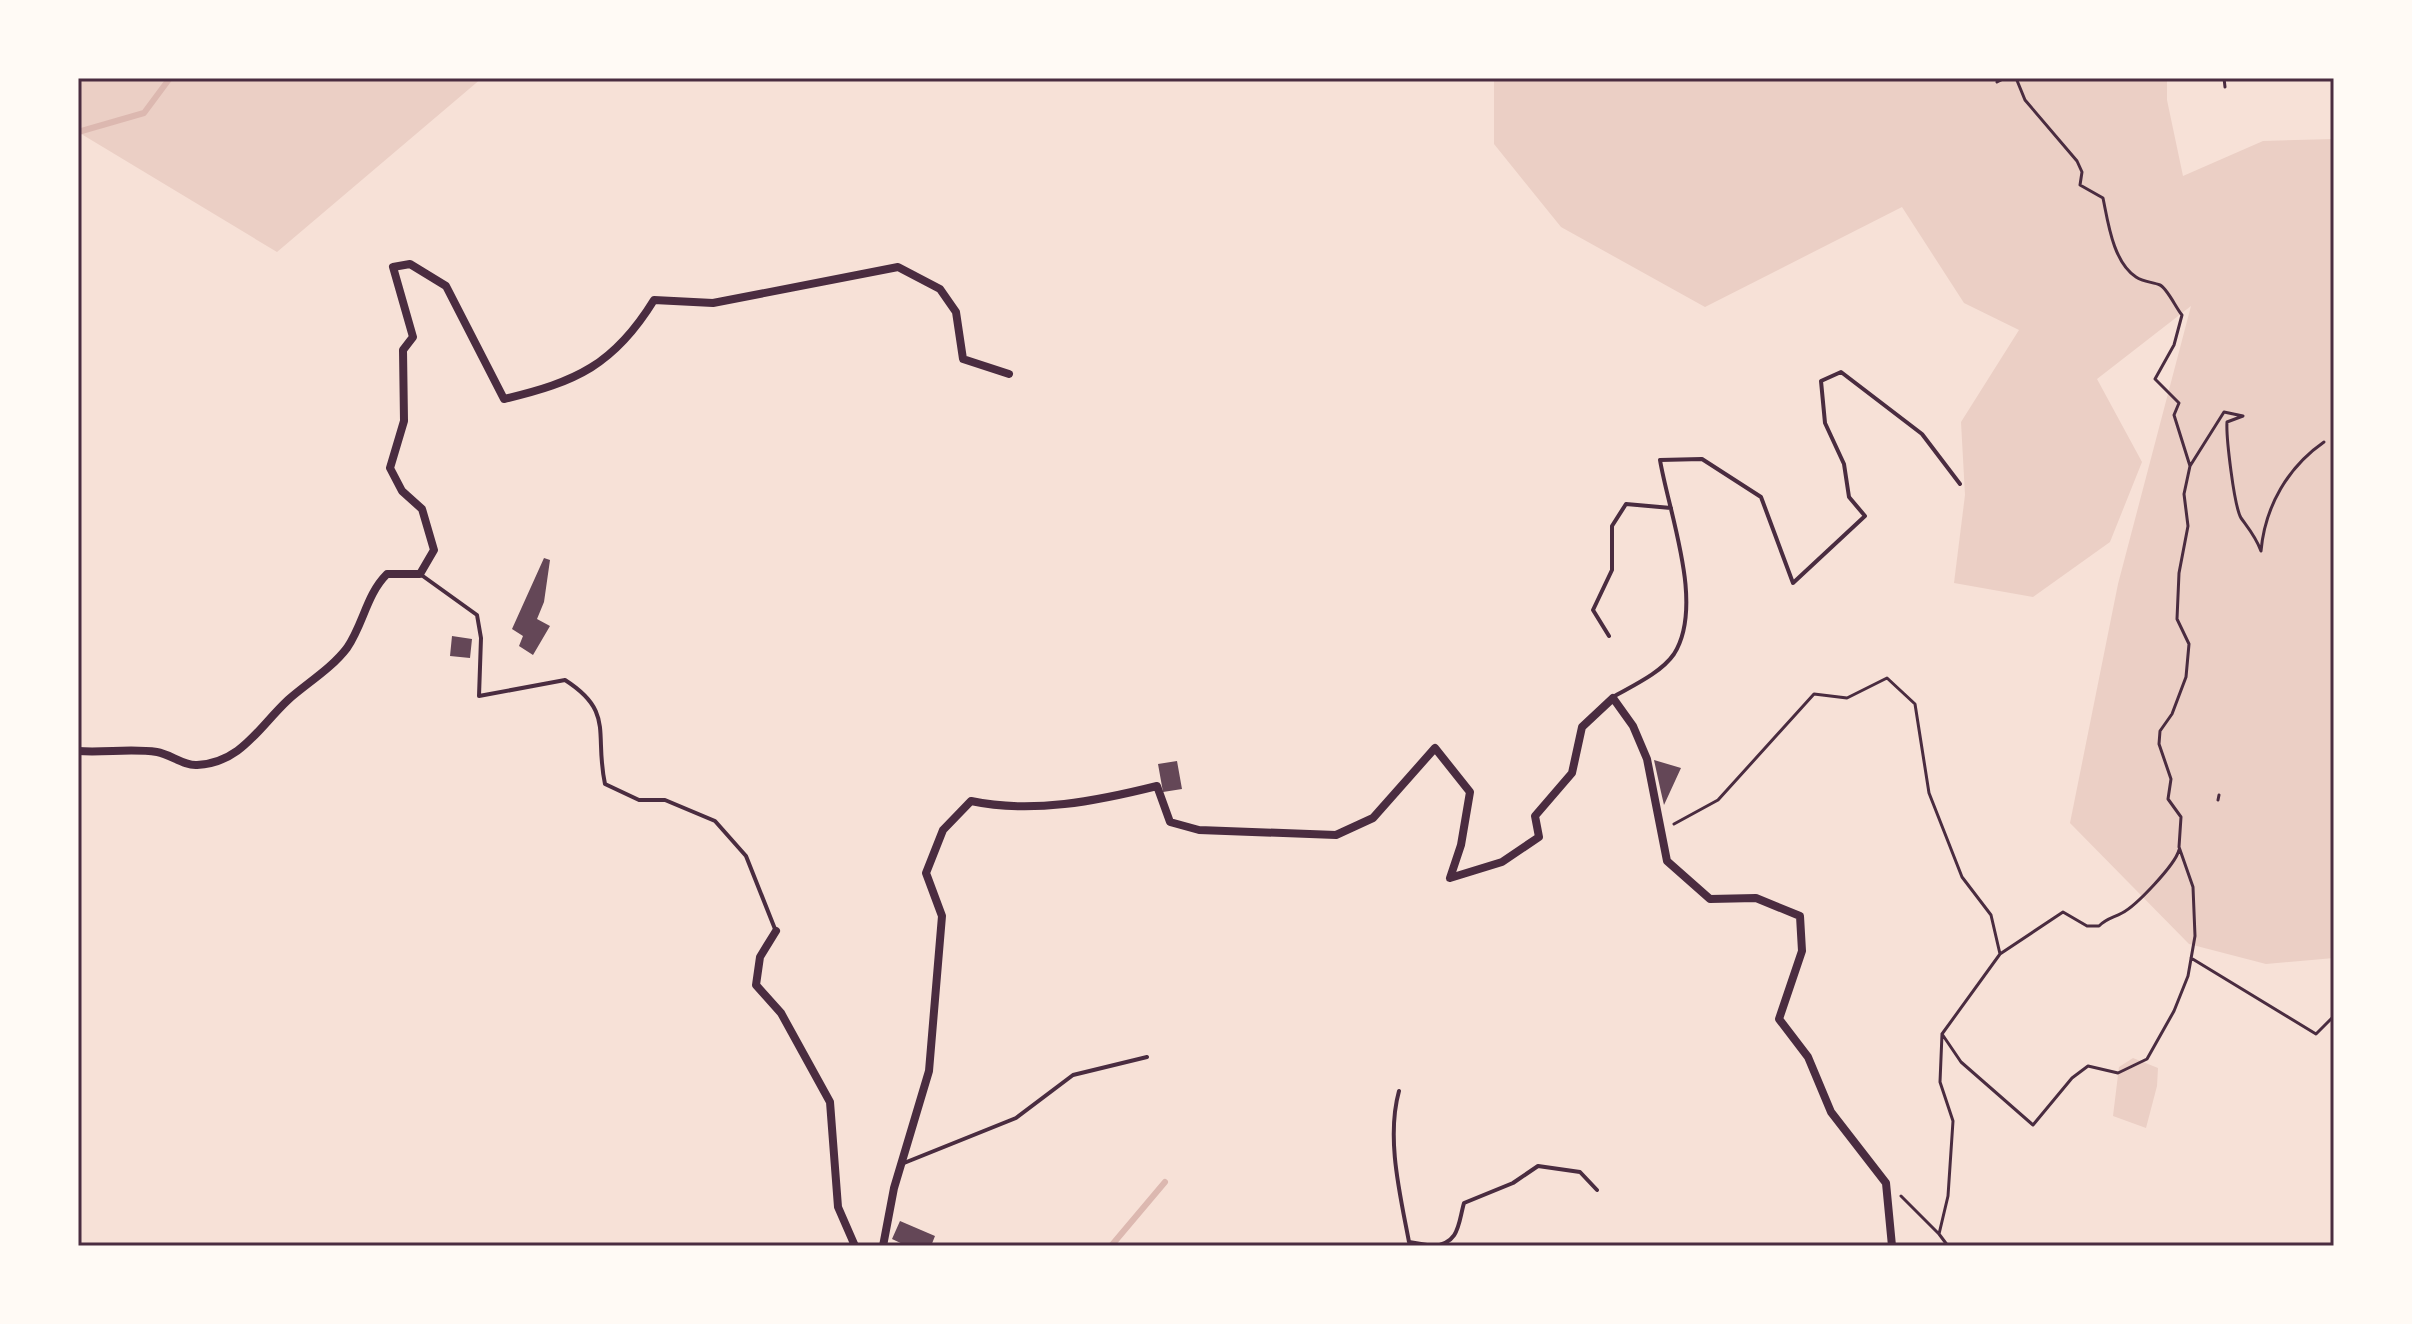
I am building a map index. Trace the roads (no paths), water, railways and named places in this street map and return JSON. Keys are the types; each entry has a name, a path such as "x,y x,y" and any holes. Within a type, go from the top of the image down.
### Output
{"street":[{"path":"78,751 100,752 123,748 161,752 194,766 228,758 255,740 276,711 345,650 361,625 372,590 387,574 420,574 434,550 422,509 402,491 390,468 404,421 403,350 413,337 393,267 410,264 446,286 504,399 558,387 592,368 632,335 654,300 713,303 898,267 940,289 956,312 963,359 1009,374"},
{"path":"883,1246 901,1164 929,1071 942,916 926,873 943,830 971,801 996,806 1095,802 1157,786 1170,822 1184,826 1199,830 1336,835 1373,818 1435,748 1470,792 1461,845 1450,878 1502,862 1539,837 1535,816 1572,773 1582,727 1613,698 1633,726 1647,759 1667,861 1710,899 1756,898 1800,916 1802,951 1779,1019 1808,1057 1831,1112 1886,1183 1892,1246"},
{"path":"776,931 760,957 756,985 781,1013 830,1102 838,1207 855,1246"}],"lane":[{"path":"1613,698 1673,655 1687,621 1687,585 1660,460 1702,459 1761,497 1793,583 1865,516 1849,497 1844,464 1825,423 1821,381 1841,372 1922,434 1960,484"},
{"path":"1609,636 1593,610 1612,570 1612,526 1626,504 1671,508"},
{"path":"420,574 477,615 481,638 479,696 565,680 588,695 600,718 599,753 605,784 639,800 665,800 715,821 746,856 776,931"},
{"path":"901,1164 1016,1118 1073,1075 1147,1057"},
{"path":"1399,1091 1394,1110 1399,1189 1409,1242 1434,1246 1445,1244 1459,1231 1464,1203 1513,1183 1538,1166 1580,1172 1597,1190"}],"waterway":[{"path":"78,132 144,113 170,78"},
{"path":"1111,1246 1165,1182"}]}
